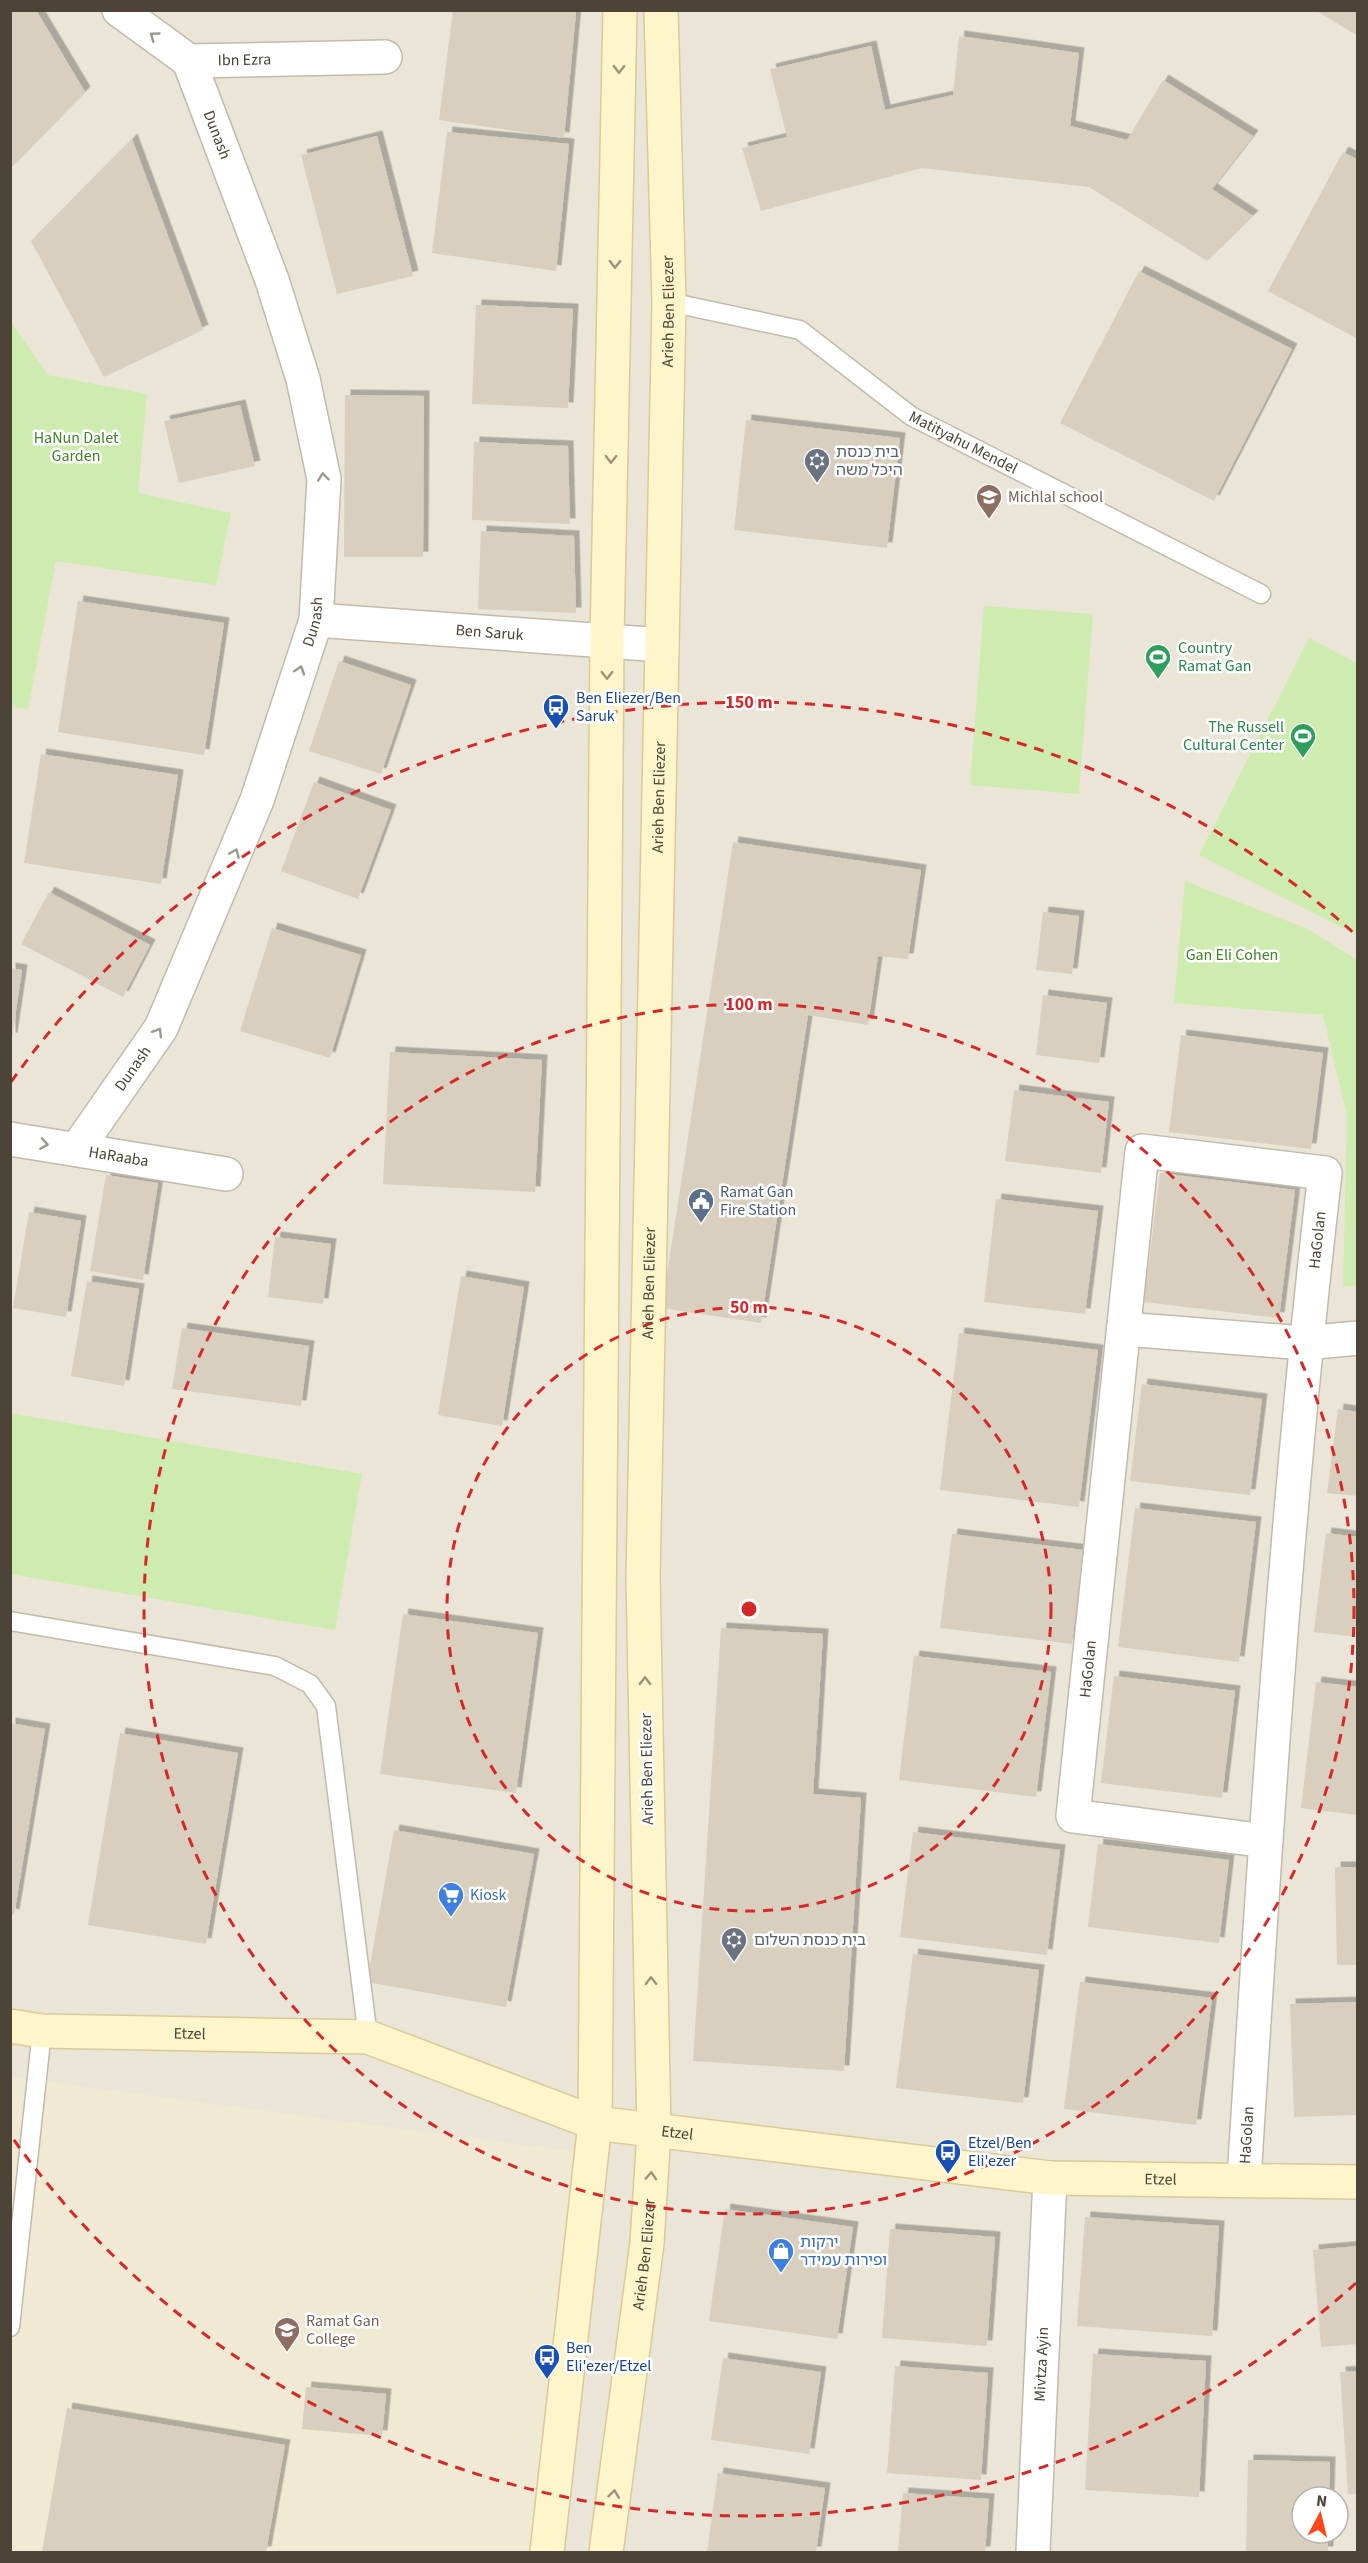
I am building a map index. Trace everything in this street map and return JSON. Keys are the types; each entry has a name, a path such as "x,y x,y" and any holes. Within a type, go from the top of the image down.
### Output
{"street":[{"path":"119,10 189,61"},
{"path":"547,2553 596,2123 607,639 620,10"},
{"name":"Arieh Ben Eliezer","path":"606,2553 647,2242 654,2132 643,1578 669,302 662,10"},
{"name":"Ibn Ezra","path":"189,61 385,57"},
{"name":"Dunash","path":"77,1149 161,1029 257,800 316,620 324,479 303,379 272,280 189,61"},
{"name":"Ben Saruk","path":"316,620 607,639 662,645"},
{"name":"HaRaaba","path":"10,1139 226,1174"},
{"name":"HaGolan","path":"1244,2179 1266,1841 1305,1343 1325,1173 1142,1151 1073,1816 1266,1841"},
{"path":"1124,1329 1305,1343 1358,1338"},
{"name":"Etzel","path":"10,2026 42,2031 368,2037 596,2123 654,2132 1050,2178 1358,2181"},
{"name":"Mivtza Ayin","path":"1033,2553 1050,2178"}],"lane":[{"name":"Matityahu Mendel","path":"669,302 800,330 911,416 1261,594"},
{"path":"10,1621 275,1666 310,1684 326,1706 368,2037"},
{"path":"10,2327 42,2031"}],"shaded area":[{"path":"11,11 1357,11 1357,2552 11,2552"},
{"name":"Ramat Gan College","path":"11,2077 592,2154 534,2552 11,2552"}],"green space":[{"name":"HaNun Dalet Garden","path":"10,321 48,375 147,394 138,493 231,513 216,585 56,561 28,709 10,707"},
{"path":"984,606 1093,614 1079,794 970,785"},
{"name":"The Russell Cultural Center","path":"1309,638 1357,663 1357,935 1199,855"},
{"name":"Gan Eli Cohen","path":"1185,881 1308,929 1357,960 1357,1286 1343,1286 1347,1116 1323,1015 1174,1003"},
{"path":"10,1413 362,1474 335,1630 11,1574"}],"building":[{"path":"10,10 36,10 85,92 10,169"},
{"path":"453,10 576,12 564,138 439,120"},
{"path":"1315,10 1358,10 1358,36"},
{"path":"959,36 1079,53 1070,126 1127,140 1163,80 1253,136 1212,189 1253,216 1207,261 1089,187 922,168 761,211 742,148 787,137 770,69 871,46 885,110 953,95"},
{"path":"447,132 569,144 556,271 432,253"},
{"path":"377,136 413,276 337,294 301,155"},
{"path":"132,139 203,330 104,377 31,241"},
{"path":"1343,152 1358,160 1358,339 1268,291"},
{"path":"1139,271 1292,349 1214,501 1060,423"},
{"path":"476,305 573,309 568,408 472,404"},
{"path":"345,395 424,396 423,557 344,557"},
{"path":"240,405 255,466 179,483 164,421"},
{"name":"בית כנסת היכל משה","path":"746,420 900,438 887,548 734,530"},
{"path":"474,442 568,446 570,524 472,520"},
{"path":"481,531 574,536 576,613 478,609"},
{"path":"78,601 224,623 204,755 58,732"},
{"path":"339,661 411,685 381,774 309,751"},
{"path":"41,754 178,775 161,884 24,863"},
{"path":"314,782 391,810 358,899 281,871"},
{"path":"733,842 921,870 908,959 878,956 868,1025 808,1015 761,1323 662,1308"},
{"path":"49,892 150,945 123,997 21,944"},
{"path":"1043,912 1079,916 1072,974 1036,970"},
{"path":"272,928 361,955 330,1058 240,1031"},
{"path":"10,968 22,970 12,1038 10,1038"},
{"path":"1043,995 1107,1003 1099,1063 1036,1055"},
{"path":"1181,1035 1323,1053 1311,1149 1169,1132"},
{"path":"390,1052 542,1060 535,1192 383,1184"},
{"path":"1014,1090 1109,1102 1101,1173 1005,1161"},
{"path":"1160,1173 1295,1190 1279,1318 1144,1302"},
{"path":"106,1175 158,1183 143,1280 90,1271"},
{"path":"996,1199 1098,1211 1085,1314 984,1302"},
{"path":"29,1212 81,1221 66,1317 13,1308"},
{"path":"275,1237 331,1244 323,1304 268,1297"},
{"path":"461,1276 524,1287 502,1426 438,1415"},
{"path":"87,1281 139,1289 124,1386 71,1376"},
{"path":"182,1328 309,1346 301,1406 172,1389"},
{"path":"959,1333 1098,1350 1079,1507 940,1490"},
{"path":"1142,1384 1262,1399 1250,1495 1130,1481"},
{"path":"1338,1409 1358,1412 1358,1496 1327,1493"},
{"path":"1135,1508 1256,1522 1239,1662 1118,1647"},
{"path":"1326,1533 1358,1537 1358,1637 1314,1632"},
{"path":"952,1534 1083,1550 1072,1644 940,1628"},
{"path":"403,1614 538,1633 516,1793 380,1774"},
{"path":"721,1628 823,1634 813,1794 861,1798 844,2071 693,2061"},
{"path":"914,1656 1051,1672 1036,1797 899,1780"},
{"path":"1114,1676 1235,1691 1222,1798 1101,1783"},
{"path":"1316,1682 1358,1687 1358,1815 1301,1808"},
{"path":"10,1723 45,1729 14,1915 10,1914"},
{"path":"120,1733 238,1753 206,1944 88,1925"},
{"name":"Kiosk","path":"394,1830 534,1854 506,2007 367,1982"},
{"path":"913,1832 1060,1850 1047,1955 900,1937"},
{"path":"1098,1844 1229,1860 1219,1943 1088,1927"},
{"path":"1335,1867 1358,1867 1358,1965 1337,1965"},
{"path":"913,1954 1039,1970 1023,2103 896,2088"},
{"path":"1080,1982 1212,1998 1196,2125 1064,2109"},
{"path":"1358,2002 1358,2115 1294,2117 1290,2004"},
{"name":"ירקות ופירות עמידר","path":"725,2209 853,2227 837,2339 709,2321"},
{"path":"1085,2217 1219,2226 1212,2336 1077,2326"},
{"path":"890,2229 995,2237 987,2346 882,2338"},
{"path":"1358,2246 1358,2344 1321,2347 1313,2250"},
{"path":"1093,2354 1206,2361 1199,2497 1085,2490"},
{"path":"723,2358 821,2372 809,2454 711,2440"},
{"path":"895,2366 988,2373 981,2480 887,2473"},
{"path":"1358,2371 1358,2494 1350,2494 1350,2485 1347,2485 1340,2372"},
{"path":"306,2387 386,2394 382,2436 302,2429"},
{"path":"67,2408 285,2445 266,2552 42,2552"},
{"path":"1248,2460 1330,2462 1329,2485 1290,2485 1290,2545 1328,2545 1328,2552 1246,2552"},
{"path":"718,2473 825,2488 816,2552 707,2552"},
{"path":"903,2493 989,2499 985,2552 898,2552"}],"place":[{"name":"בית כנסת היכל משה","path":"817,484"},
{"name":"Michlal school","path":"989,520"},
{"name":"Country Ramat Gan","path":"1158,680"},
{"name":"Ben Eliezer/Ben Saruk","path":"556,730"},
{"name":"The Russell Cultural Center","path":"1303,759"},
{"name":"Ramat Gan Fire Station","path":"701,1224"},
{"name":"Kiosk","path":"451,1918"},
{"name":"בית כנסת השלום","path":"734,1963"},
{"name":"Etzel/Ben Eli'ezer","path":"948,2175"},
{"name":"ירקות ופירות עמידר","path":"781,2274"},
{"name":"Ramat Gan College","path":"287,2353"},
{"name":"Ben Eli'ezer/Etzel","path":"547,2380"}]}
